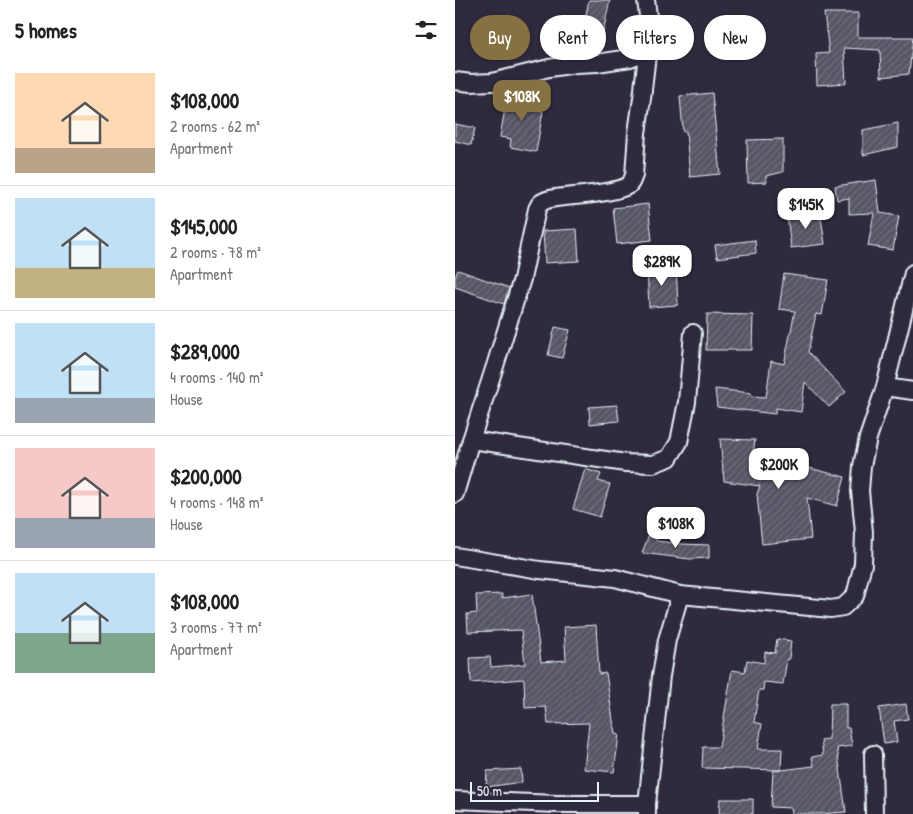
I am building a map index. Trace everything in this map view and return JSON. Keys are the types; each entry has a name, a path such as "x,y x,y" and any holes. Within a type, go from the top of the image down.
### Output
{"street":[{"path":"646,0 648,15"},
{"path":"455,81 471,83 492,82 549,68 617,60"},
{"path":"455,494 522,279 537,209 544,201 624,188 632,181 646,60"},
{"path":"455,556 541,570 615,578 680,595 831,609 843,608 855,596 863,564 864,532 860,490 862,466 868,438 885,387 913,273"},
{"path":"471,440 627,463 653,464 669,458 679,442 687,402 693,333"},
{"path":"885,387 913,391"},
{"path":"455,800 647,809 661,676 667,640 680,595"},
{"path":"873,754 874,814"}],"building":[{"path":"589,0 610,0 606,18 606,15 586,15"},
{"path":"824,13 858,13 858,37 913,37 909,74 881,77 880,50 844,48 846,83 817,85 816,54 829,53"},
{"path":"521,92 536,94 533,109 543,111 536,152 510,147 511,139 500,137 507,97 517,99"},
{"path":"712,93 720,174 690,177 686,131 683,132 680,96"},
{"path":"898,123 898,147 863,155 863,130"},
{"path":"455,124 475,128 471,145 455,141"},
{"path":"783,139 783,172 766,176 767,182 748,183 747,140"},
{"path":"876,180 880,213 899,216 893,250 868,246 874,213 849,214 849,198 837,200 835,186"},
{"path":"648,204 652,240 617,244 613,208"},
{"path":"820,211 825,244 791,248 787,216"},
{"path":"577,229 579,261 545,263 543,231"},
{"path":"755,240 756,253 717,258 715,245"},
{"path":"676,267 678,305 649,307 647,268"},
{"path":"458,270 509,288 504,304 455,287 455,277"},
{"path":"784,274 828,280 822,315 816,314 808,352 846,392 829,407 805,382 801,412 776,408 775,414 717,407 715,389 751,393 751,396 766,397 771,361 784,364 795,311 779,309"},
{"path":"707,314 753,315 752,350 706,350"},
{"path":"555,327 570,330 562,358 548,355"},
{"path":"617,405 619,421 590,424 589,407"},
{"path":"720,439 755,440 753,454 845,477 837,506 807,498 811,539 762,544 757,494 760,486 724,481"},
{"path":"585,469 601,474 598,481 610,484 600,517 573,509"},
{"path":"650,532 657,541 709,545 709,558 690,559 642,553"},
{"path":"502,594 502,598 532,594 541,662 566,660 564,627 596,625 599,674 606,673 615,734 619,735 614,772 584,769 589,723 548,724 546,707 525,708 524,679 471,683 470,658 490,657 491,667 525,664 521,630 468,632 467,614 477,613 476,595"},
{"path":"777,639 791,641 783,684 764,682 763,690 759,690 754,722 762,724 758,749 782,749 781,770 702,768 703,747 719,747 732,670 745,672 747,660 764,663 765,652 775,653"},
{"path":"830,704 846,704 846,728 849,728 852,746 837,748 846,812 792,814 791,808 771,807 773,771 814,766 812,757 823,755 821,740 829,739"},
{"path":"906,704 908,719 894,721 897,742 884,744 879,708"},
{"path":"521,769 522,782 486,787 487,771"},
{"path":"720,799 753,799 753,814 719,814"}]}
